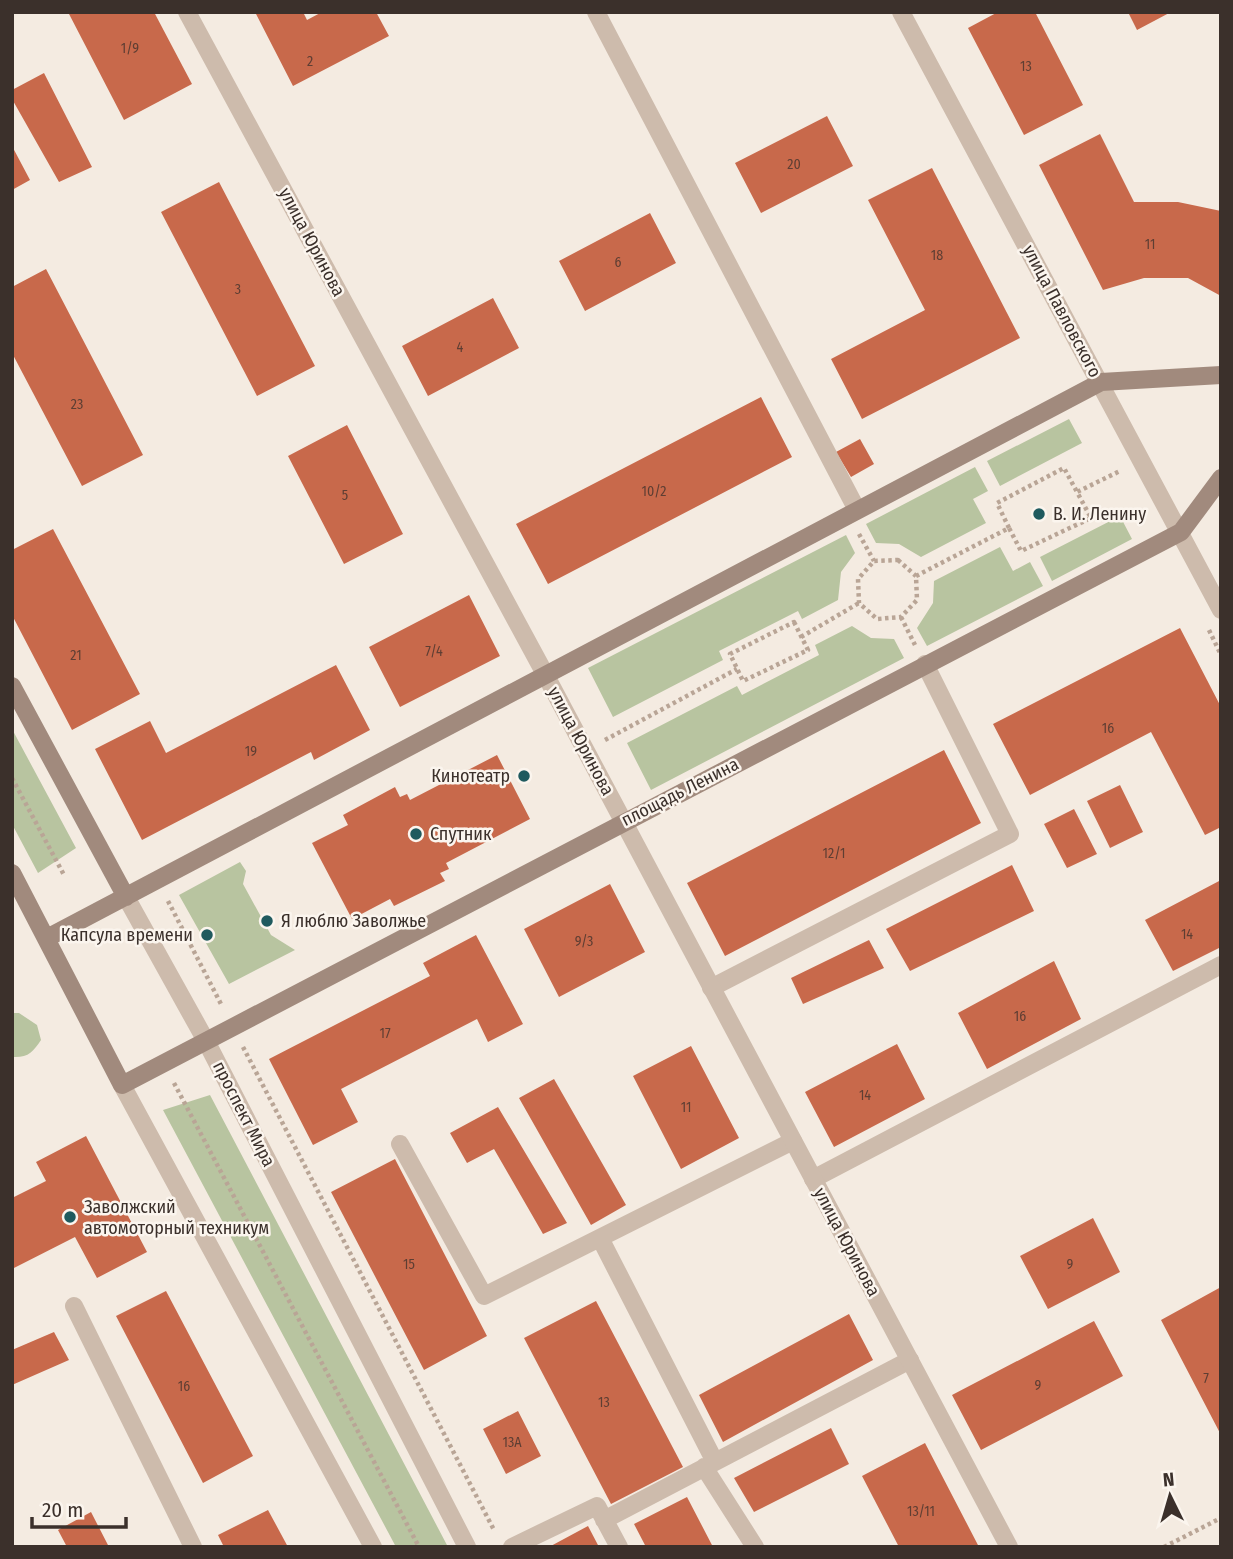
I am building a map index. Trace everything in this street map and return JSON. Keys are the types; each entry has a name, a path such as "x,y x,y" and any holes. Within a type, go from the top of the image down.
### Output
{"street":[{"name":"улица Юринова","path":"187,12 545,674 1009,1547"},
{"path":"596,12 857,510"},
{"name":"улица Павловского","path":"901,12 1221,610"},
{"path":"47,938 1101,382 1221,375"},
{"name":"площадь Ленина","path":"122,1085 1181,531 1221,478"},
{"path":"712,988 1010,834 925,664"},
{"name":"проспект Мира","path":"12,686 206,1041 467,1547"},
{"path":"12,873 122,1085 373,1547"},
{"path":"813,1179 1221,965"},
{"path":"400,1144 484,1296 793,1141"},
{"path":"600,1238 709,1464 755,1547"},
{"path":"74,1306 193,1547"},
{"path":"604,1520 910,1360"},
{"path":"512,1547 597,1506 619,1547"}],"path":[{"path":"1077,492 1143,460"},
{"path":"1064,468 1077,492 1091,518 1021,551 997,503 1064,468"},
{"path":"916,576 1009,528"},
{"path":"898,560 916,576 917,600 901,617 877,619 859,603 858,579 874,561 898,560"},
{"path":"801,636 859,603"},
{"path":"794,622 807,650 743,681 737,669 730,654 794,622"},
{"path":"585,750 737,669"},
{"path":"12,778 64,875"},
{"path":"157,881 496,1534"},
{"path":"164,1063 419,1547"},
{"path":"1164,1547 1221,1518"}],"green space":[{"path":"1069,419 1082,443 1000,486 987,461"},
{"path":"975,467 988,491 973,499 986,523 921,557 899,544 876,543 866,524"},
{"path":"1120,516 1132,539 1052,581 1040,557"},
{"path":"846,535 855,553 841,572 838,600 802,619 798,611 719,651 723,660 613,717 588,668"},
{"path":"1000,547 1013,571 1030,562 1043,586 927,646 917,628 933,603 934,581"},
{"path":"852,626 871,638 894,639 904,658 651,790 627,743 737,686 742,695 819,655 815,645"},
{"path":"12,729 76,848 38,873 12,824"},
{"path":"240,862 246,871 243,884 271,935 295,950 229,984 179,895"},
{"path":"12,1013 19,1013 37,1025 41,1040 33,1051 26,1055 12,1057"},
{"path":"210,1095 448,1547 396,1547 163,1110"}],"building":[{"path":"68,12 154,12 192,84 124,120"},
{"path":"255,12 303,12 307,20 322,12 376,12 389,36 293,86"},
{"path":"998,12 1035,12 1083,105 1024,135 968,28"},
{"path":"1128,12 1171,12 1137,30"},
{"path":"44,73 92,167 59,182 12,99 12,90"},
{"path":"827,116 853,166 761,213 735,163"},
{"path":"1100,134 1134,202 1178,202 1221,211 1221,296 1188,278 1144,278 1103,290 1039,165"},
{"path":"12,146 30,180 12,190"},
{"path":"932,168 1020,338 862,419 831,359 925,310 868,200"},
{"path":"219,182 315,366 257,396 161,212"},
{"path":"650,213 676,263 585,311 559,261"},
{"path":"46,269 143,455 82,486 12,353 12,287"},
{"path":"493,298 519,348 428,396 402,346"},
{"path":"761,397 792,457 548,584 516,524"},
{"path":"347,425 403,534 344,564 288,456"},
{"path":"860,439 874,464 851,477 836,452"},
{"path":"53,529 140,694 72,730 12,615 12,550"},
{"path":"469,595 500,656 400,707 369,647"},
{"path":"1180,628 1221,707 1221,827 1205,835 1151,732 1030,795 993,724"},
{"path":"336,665 370,730 314,760 311,752 142,840 95,749 150,721 166,753"},
{"path":"944,750 981,823 725,956 687,883"},
{"name":"Спутник","path":"497,755 530,819 446,863 449,869 440,873 445,881 394,906 390,899 352,919 312,843 348,825 343,815 395,787 400,797 407,794 410,800"},
{"path":"1120,785 1143,832 1110,848 1087,801"},
{"path":"1074,809 1097,854 1067,868 1044,824"},
{"path":"1012,865 1034,911 910,971 886,929"},
{"path":"1221,880 1221,947 1173,971 1145,920"},
{"path":"610,884 645,952 559,997 524,929"},
{"path":"476,935 523,1024 488,1042 477,1019 341,1089 358,1122 313,1145 269,1059 430,976 423,963"},
{"path":"869,940 884,968 803,1004 791,978"},
{"path":"1054,961 1081,1019 987,1069 958,1013"},
{"path":"897,1044 925,1099 834,1147 805,1092"},
{"path":"691,1046 739,1138 681,1169 633,1076"},
{"path":"554,1079 626,1205 591,1225 519,1098"},
{"path":"498,1107 567,1223 543,1234 494,1149 467,1163 450,1133"},
{"name":"Заволжский автомоторный техникум","path":"86,1136 147,1252 97,1278 75,1237 12,1269 12,1198 46,1181 36,1162"},
{"path":"395,1159 487,1336 424,1370 331,1192"},
{"path":"1093,1218 1120,1272 1048,1309 1020,1256"},
{"path":"1221,1287 1221,1435 1161,1320"},
{"path":"166,1291 253,1456 203,1483 116,1316"},
{"path":"596,1301 683,1467 611,1504 524,1338"},
{"path":"849,1314 873,1360 723,1442 699,1395"},
{"path":"1094,1321 1123,1376 981,1450 952,1395"},
{"path":"54,1332 69,1360 12,1385 12,1350"},
{"path":"518,1411 541,1456 506,1474 483,1429"},
{"path":"831,1428 849,1464 754,1512 734,1478"},
{"path":"925,1443 979,1547 899,1547 862,1476"},
{"path":"687,1497 713,1547 646,1547 634,1524"},
{"path":"268,1510 288,1547 224,1547 218,1535"},
{"path":"91,1512 109,1547 67,1547 58,1530"},
{"path":"588,1526 599,1547 549,1547"}],"place":[{"name":"В. И. Ленину","path":"1039,514"},
{"name":"Кинотеатр","path":"524,776"},
{"name":"Спутник","path":"416,834"},
{"name":"Я люблю Заволжье","path":"267,921"},
{"name":"Капсула времени","path":"207,935"},
{"name":"Заволжский автомоторный техникум","path":"70,1217"}]}
